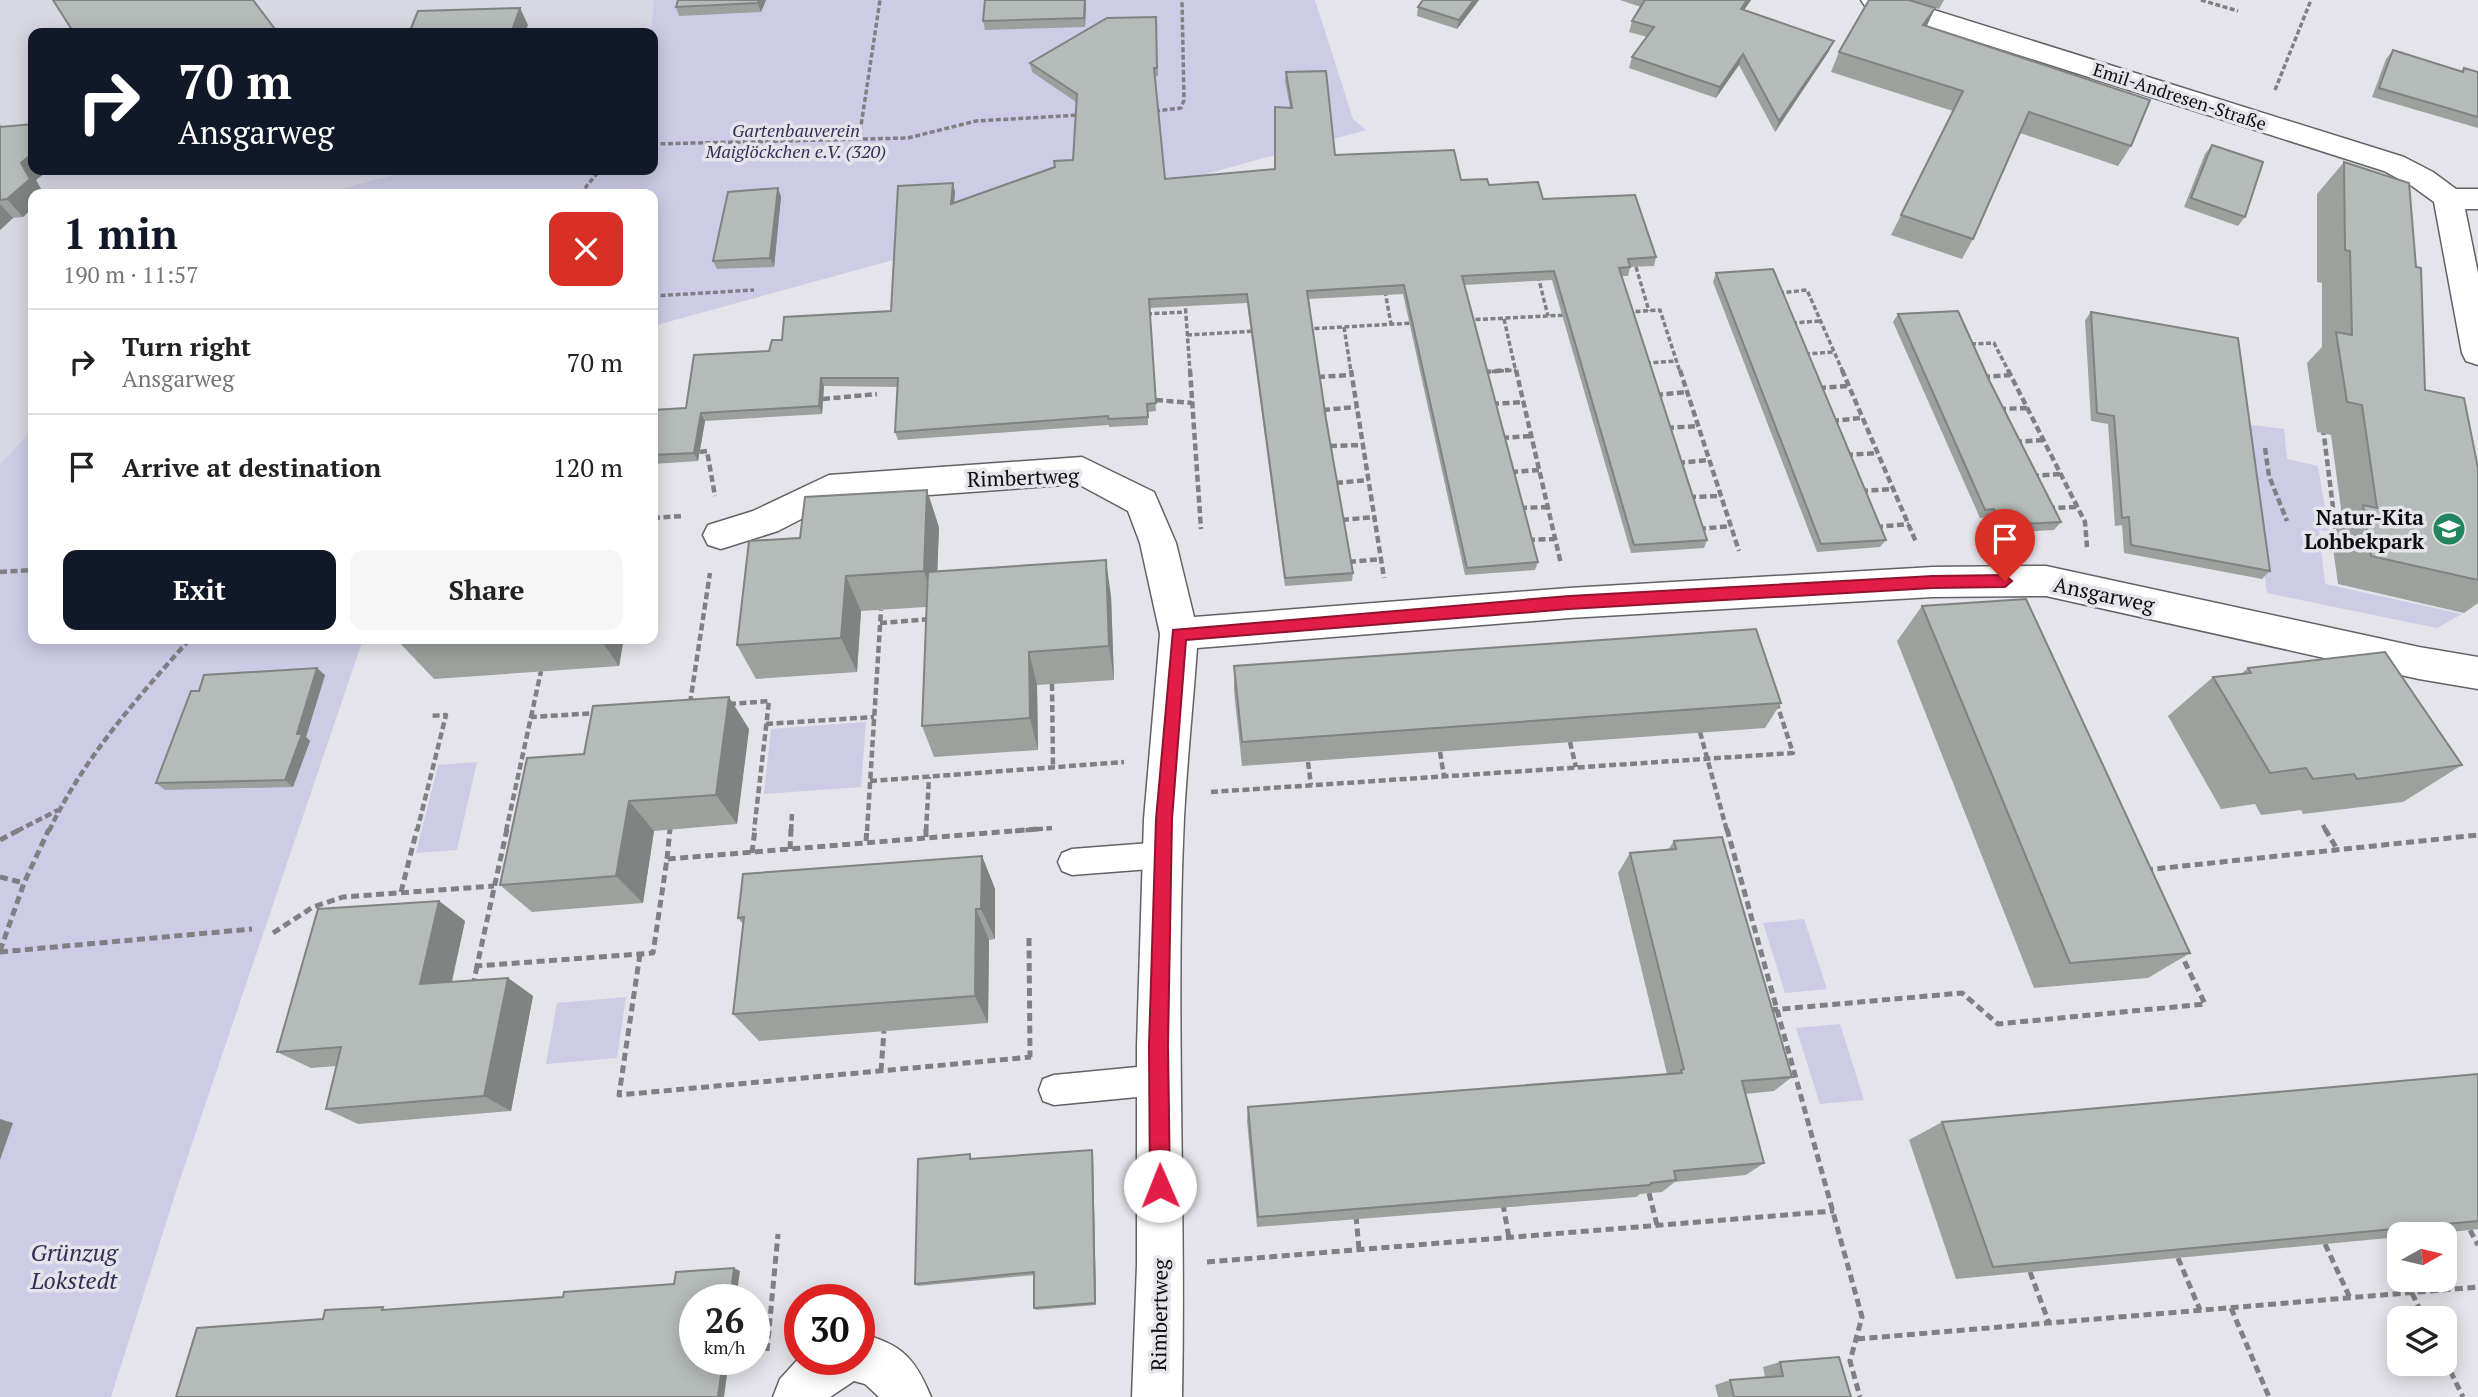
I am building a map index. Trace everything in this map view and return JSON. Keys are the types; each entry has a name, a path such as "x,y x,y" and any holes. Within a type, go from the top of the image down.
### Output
{"street":[{"name":"Emil-Andresen-Straße","path":"1874,0 2394,164 2438,188 2448,199"},
{"path":"2478,199 2448,199 2478,353"},
{"name":"Rimbertweg","path":"721,536 765,521 829,489 1082,470 1142,502 1158,543 1179,634 1163,855 1158,1080 1161,1265 1157,1397"},
{"name":"Ansgarweg","path":"1179,634 1569,603 1933,582 2046,581 2419,663 2478,673"},
{"path":"875,1361 895,1375 906,1397"},
{"path":"799,1397 816,1375"}],"lane":[{"path":"1072,862 1163,855"},
{"path":"1054,1090 1158,1080"}],"path":[{"path":"859,139 880,0"},
{"path":"1143,112 1181,107 1184,100 1182,0"},
{"path":"2201,0 2238,11"},
{"path":"2262,122 2311,0"},
{"path":"658,144 908,138 976,121 1087,115"},
{"path":"584,189 596,175"},
{"path":"1636,267 1649,311"},
{"path":"1537,271 1548,316"},
{"path":"1384,287 1391,324"},
{"path":"658,296 754,290"},
{"path":"1775,293 1807,290 1933,582"},
{"path":"1185,299 1202,537"},
{"path":"1624,312 1660,310 1753,593"},
{"path":"1144,314 1186,312"},
{"path":"1462,321 1573,315"},
{"path":"1504,318 1569,603"},
{"path":"1787,323 1820,321"},
{"path":"1296,330 1420,323"},
{"path":"1344,327 1391,617"},
{"path":"1187,335 1269,331"},
{"path":"1963,344 1994,343 2062,474 2085,522 2089,590"},
{"path":"1800,355 1833,352"},
{"path":"1645,363 1676,361"},
{"path":"1484,372 1516,370"},
{"path":"1318,377 1351,375"},
{"path":"1979,377 2011,375"},
{"path":"1814,388 1848,386"},
{"path":"1655,395 1686,392"},
{"path":"823,399 877,394"},
{"path":"1156,400 1192,403"},
{"path":"1492,404 1524,402"},
{"path":"1323,410 1356,407"},
{"path":"1995,410 2027,408"},
{"path":"1828,421 1862,418"},
{"path":"2322,423 2336,531"},
{"path":"1666,428 1698,426"},
{"path":"1501,438 1531,436"},
{"path":"2011,442 2044,440"},
{"path":"1329,446 1363,445"},
{"path":"2265,448 2269,477 2287,521"},
{"path":"700,452 707,451 721,536 707,581 690,706 703,705"},
{"path":"1842,455 1877,453"},
{"path":"1677,463 1709,460"},
{"path":"1510,472 1539,470"},
{"path":"2027,476 2062,474"},
{"path":"1336,483 1368,480"},
{"path":"1857,492 1893,489"},
{"path":"1688,497 1720,496"},
{"path":"1519,508 1548,507"},
{"path":"2043,509 2078,507"},
{"path":"1342,520 1374,517"},
{"path":"1872,527 1909,524"},
{"path":"1698,529 1731,526"},
{"path":"1527,540 1555,539"},
{"path":"1349,562 1381,559"},
{"path":"0,572 28,570"},
{"path":"866,841 881,610"},
{"path":"880,623 943,618"},
{"path":"186,644 125,712 59,809 24,883 0,951 252,929"},
{"path":"461,987 472,986 541,671"},
{"path":"1052,684 1053,768"},
{"path":"1166,795 1793,753 1776,699"},
{"path":"716,705 769,701 752,853"},
{"path":"531,718 610,712"},
{"path":"401,892 446,715 429,716"},
{"path":"766,724 874,717"},
{"path":"1700,733 1862,1317 1850,1361 1860,1397"},
{"path":"1570,742 1576,767"},
{"path":"1440,752 1444,776"},
{"path":"1308,761 1311,785"},
{"path":"870,781 1126,762"},
{"path":"926,837 929,777"},
{"path":"0,840 59,809"},
{"path":"790,849 792,814"},
{"path":"2323,825 2337,849"},
{"path":"667,859 1058,827"},
{"path":"477,966 653,953 670,830"},
{"path":"2146,880 2141,870 2478,835"},
{"path":"0,877 24,883"},
{"path":"274,933 313,907 343,897 494,886"},
{"path":"1745,926 1755,925"},
{"path":"1029,938 1030,1058"},
{"path":"1758,1011 1962,993 1998,1024 2205,1004 2177,945"},
{"path":"640,954 619,1095 1043,1056"},
{"path":"881,1071 884,1031"},
{"path":"1649,1193 1657,1225"},
{"path":"1503,1204 1509,1238"},
{"path":"1161,1265 1834,1211"},
{"path":"1356,1215 1359,1250"},
{"path":"2470,1230 2478,1245"},
{"path":"770,1323 778,1234"},
{"path":"2325,1244 2350,1297"},
{"path":"2178,1258 2200,1310"},
{"path":"2030,1272 2049,1323"},
{"path":"1857,1339 2478,1287"},
{"path":"2412,1293 2418,1306"},
{"path":"2231,1308 2269,1397"},
{"path":"2453,1376 2463,1397"}],"shaded area":[{"path":"0,0 654,0 651,28 28,28 28,175 393,175 339,189 28,189 28,434 0,464"}],"green space":[{"name":"Gartenbauverein Maiglöckchen e.V. (320)","path":"654,0 1315,0 1353,119 1366,130 658,325 658,189 339,189 393,175 658,175 658,28 651,28"},
{"path":"2245,424 2284,429 2287,459 2318,466 2329,532 2319,530 2325,584 2462,614 2437,628 2267,593"},
{"name":"Grünzug Lokstedt","path":"28,434 28,644 361,644 178,1185 111,1397 0,1397 0,464"},
{"path":"866,722 861,787 764,794 771,729"},
{"path":"477,762 457,850 416,853 438,765"},
{"path":"1804,919 1827,989 1785,993 1763,923"},
{"path":"626,997 617,1058 546,1064 557,1003"},
{"path":"1840,1024 1864,1100 1820,1104 1796,1028"}],"building":[{"path":"53,0 253,0 274,28 71,28"},
{"path":"678,0 759,0 758,3 676,7"},
{"path":"985,0 1085,0 1084,18 983,21"},
{"path":"1423,0 1474,0 1459,20 1418,7"},
{"path":"1645,0 1747,0 1741,9 1834,41 1779,121 1743,54 1720,87 1632,57 1654,27 1632,21"},
{"path":"1869,0 1909,0 1935,8 1923,25 2150,100 2131,146 2029,112 1973,239 1901,215 1963,91 1839,52"},
{"path":"520,8 513,28 411,28 418,11"},
{"path":"1156,17 1157,68 1154,68 1165,179 1275,169 1275,107 1292,108 1286,72 1326,71 1335,155 1454,150 1461,180 1487,179 1489,185 1538,182 1543,199 1635,195 1656,257 1628,259 1630,267 1619,268 1707,540 1634,545 1554,271 1462,276 1538,562 1467,568 1404,285 1307,291 1353,573 1285,578 1247,294 1149,299 1156,403 1147,404 1148,417 1109,419 1108,416 895,432 898,378 821,378 819,406 701,413 694,453 658,455 658,410 686,408 694,355 769,351 772,340 782,340 784,317 891,311 898,186 953,183 951,204 1055,167 1054,161 1073,160 1077,94 1030,63 1107,18"},
{"path":"2393,50 2463,72 2464,68 2478,72 2478,117 2379,88"},
{"path":"28,124 28,157 21,163 30,179 7,199 0,200 0,127"},
{"path":"2212,145 2263,162 2245,217 2191,198"},
{"path":"2344,162 2409,183 2416,267 2421,268 2425,390 2464,398 2478,468 2478,580 2371,556 2363,505 2377,508 2362,405 2347,402 2336,332 2352,335 2350,251 2345,250"},
{"path":"778,188 770,258 713,261 728,192"},
{"path":"1773,269 1886,540 1821,544 1716,273"},
{"path":"1958,311 1990,382 2061,522 2002,525 1994,509 1985,510 1898,314"},
{"path":"2091,312 2238,338 2270,571 2131,545 2129,517 2122,518 2114,416 2097,413"},
{"path":"927,490 924,571 846,576 841,638 737,645 749,541 800,538 805,497"},
{"path":"1106,560 1109,646 1029,652 1030,718 922,726 928,572"},
{"path":"2026,599 2190,953 2070,963 1922,606"},
{"path":"1756,629 1781,703 1242,742 1234,666"},
{"path":"2385,652 2462,765 2357,779 2354,774 2313,779 2306,768 2270,773 2213,677 2251,673 2248,668"},
{"path":"317,668 297,734 302,734 285,780 156,783 191,691 199,691 204,675"},
{"path":"729,697 716,795 629,801 616,876 500,885 527,758 584,754 593,706"},
{"path":"1722,837 1792,1077 1742,1081 1764,1163 1674,1171 1676,1180 1650,1185 1258,1217 1248,1107 1682,1073 1681,1070 1684,1069 1630,853 1676,849 1674,841"},
{"path":"982,856 981,909 976,909 975,996 733,1014 744,917 738,918 743,874"},
{"path":"439,901 420,984 508,978 484,1096 326,1109 341,1047 277,1052 318,909"},
{"path":"2478,1074 2478,1221 2387,1222 2387,1230 1993,1267 1942,1122"},
{"path":"1092,1150 1095,1303 1034,1308 1034,1272 915,1284 918,1159 970,1154 970,1159"},
{"path":"734,1268 732,1284 679,1284 679,1375 721,1375 718,1397 176,1397 197,1328 323,1319 325,1310 383,1307 382,1310 563,1297 564,1292 674,1284 676,1272"},
{"path":"1839,1357 1851,1397 1734,1397 1730,1380 1783,1376 1780,1362"}],"place":[{"name":"Natur-Kita Lohbekpark","path":"2449,529"}],"route":[{"path":"1160,1186 1158,1046 1164,819 1179,634 1569,603 1933,582 2005,581"}]}
